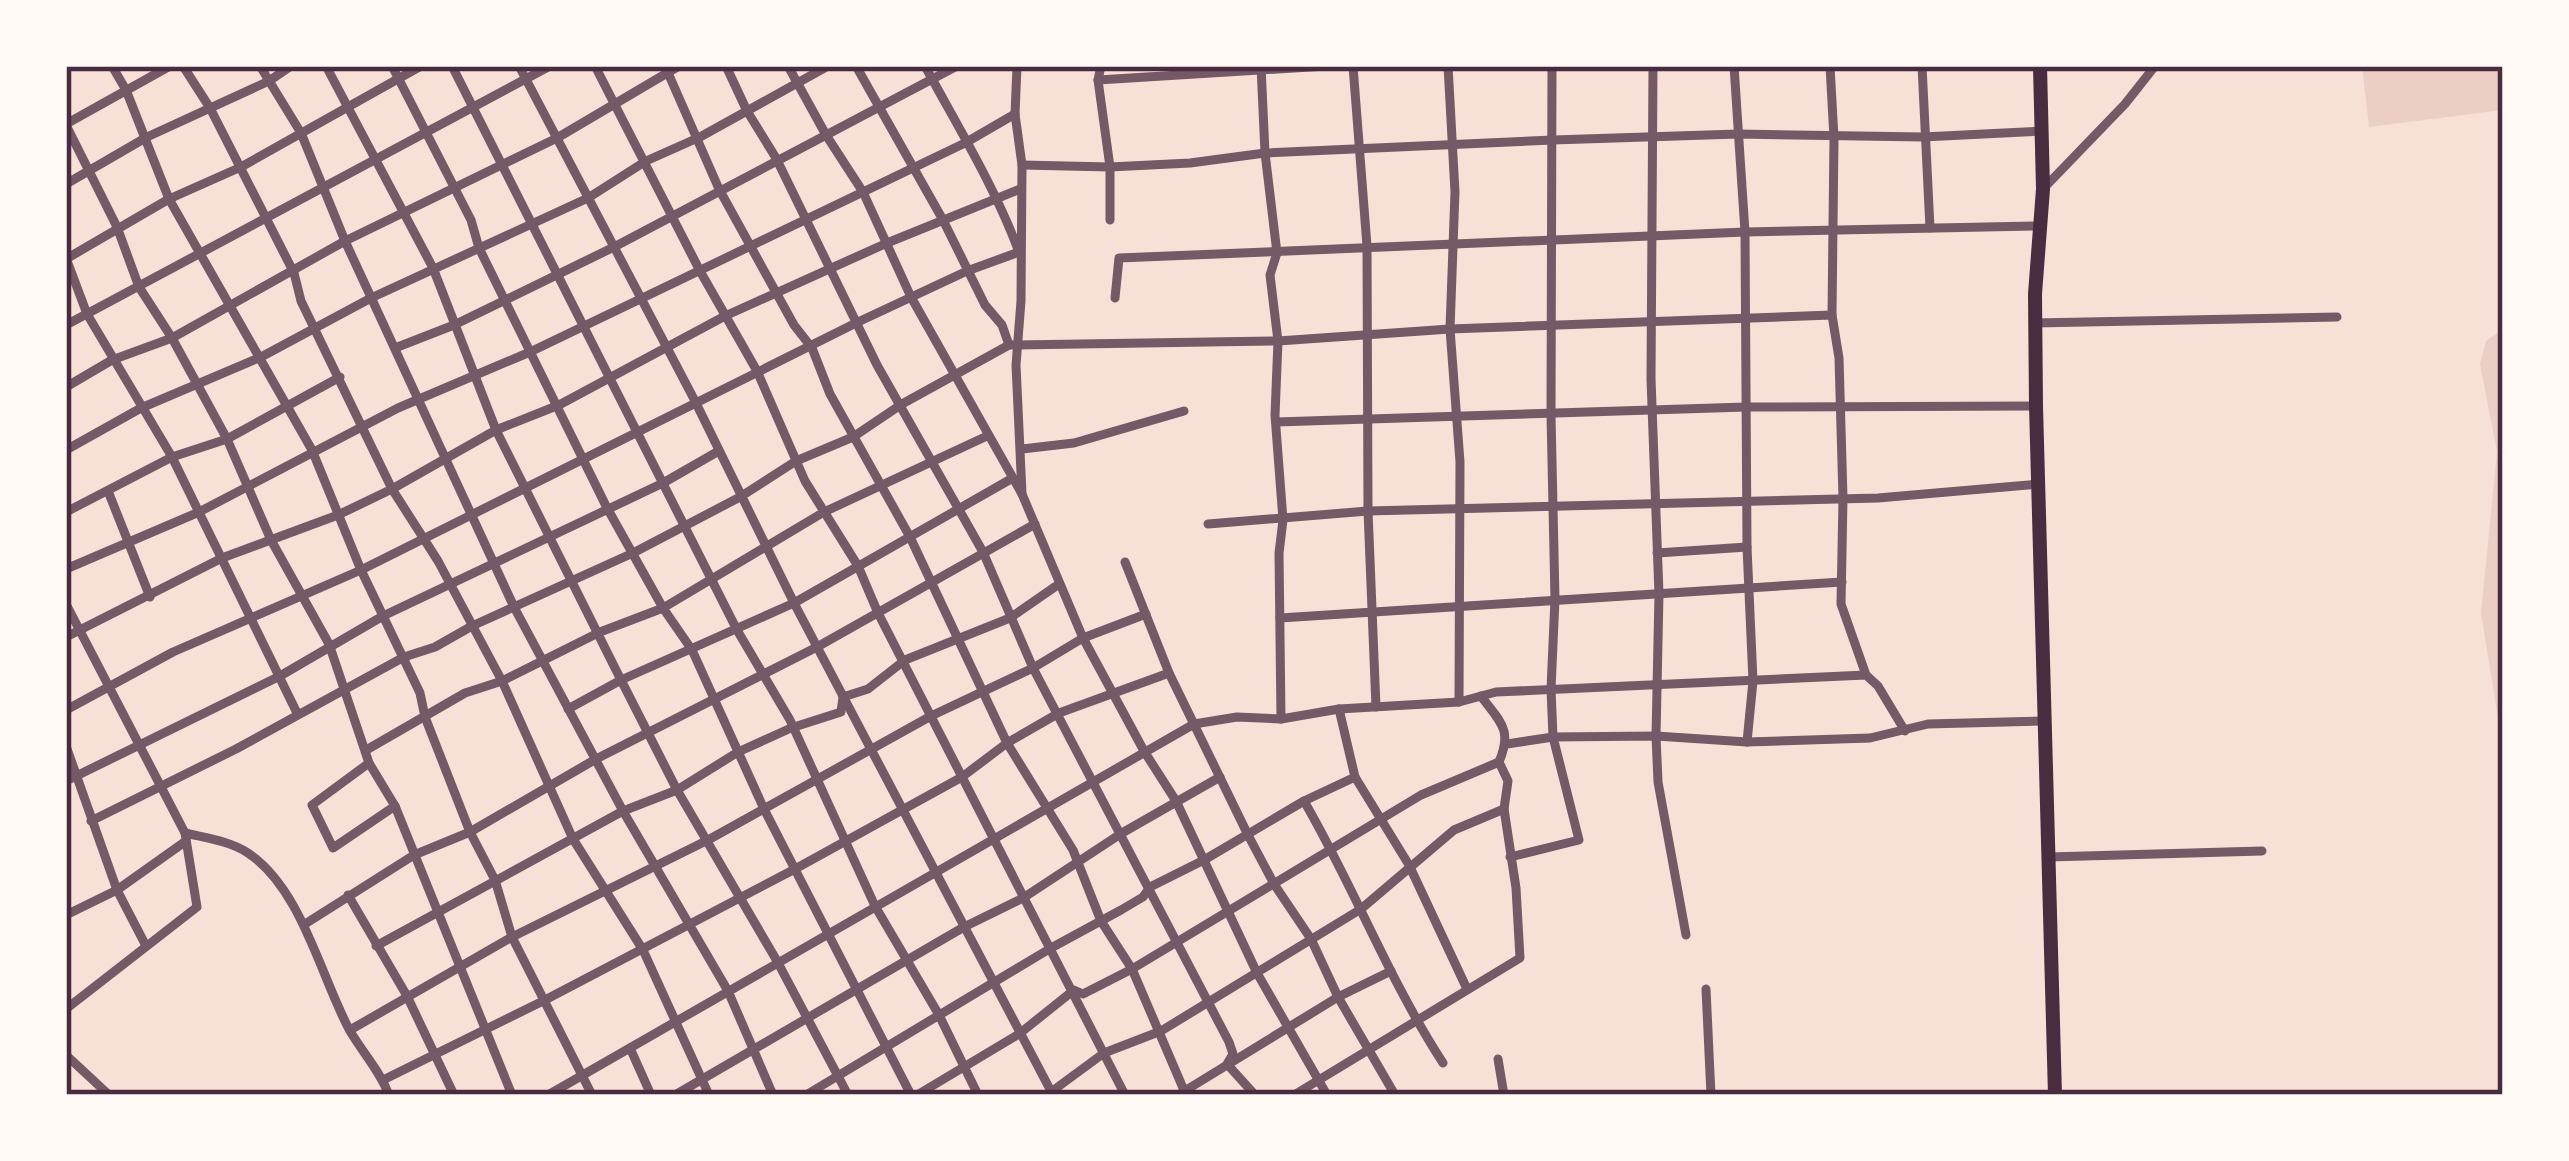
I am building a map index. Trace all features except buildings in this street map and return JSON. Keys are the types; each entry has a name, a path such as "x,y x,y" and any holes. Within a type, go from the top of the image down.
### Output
{"main road":[{"path":"2040,66 2043,189 2036,406 2055,1095"}],"street":[{"path":"112,66 147,137 169,199 312,450 361,570 420,693 470,832 495,880 512,937 592,1095"},
{"path":"170,66 66,125 117,227 140,287 227,439 272,540 329,644 370,763 395,806 512,1095"},
{"path":"183,66 210,107 294,273 301,301 392,489 502,681 573,839 643,950 709,1095"},
{"path":"260,66 301,133 327,188 345,241 492,563 623,812 728,991 773,1095"},
{"path":"66,184 147,137 269,81 291,66"},
{"path":"326,66 433,268 496,430 621,680 677,790 778,961 848,1095"},
{"path":"392,66 471,220 478,248 583,461 663,608 692,650 713,703 826,934 884,1049 914,1095 1019,1034 1074,990"},
{"path":"297,713 254,617 172,458 87,314 66,259 117,227 241,167 421,66"},
{"path":"452,66 736,630 791,728 875,906 978,1095"},
{"path":"519,66 1050,1094 1104,1053 1161,1031 1361,909 1454,830 1504,809"},
{"path":"66,325 550,66"},
{"path":"595,66 700,271 758,371 796,461 858,566 1125,1095"},
{"path":"726,66 877,364 983,552 1033,668 1233,1054 1227,1064"},
{"path":"788,66 863,192 911,297 1022,494 1084,638 1144,751 1177,801 1257,973 1327,1095"},
{"path":"66,450 141,407 261,357 371,298 589,198 646,161 700,137 828,66"},
{"path":"856,66 985,305 1013,345"},
{"path":"925,66 998,196 1018,252"},
{"path":"395,348 454,325 614,247 957,66"},
{"path":"1017,66 1021,301 1013,345 1022,494"},
{"path":"1101,66 1097,80 1110,167 1110,220"},
{"path":"1097,80 1159,80 1327,66"},
{"path":"1353,66 1367,246 1368,511 1376,707"},
{"path":"1448,66 1454,243 1450,329 1460,462 1459,702"},
{"path":"1510,857 1579,840 1553,737 1551,689 1556,599 1551,415 1552,66"},
{"path":"1653,66 1652,410 1660,684 1656,736 1658,782 1686,935"},
{"path":"1734,66 1745,232 1746,498 1753,681 1747,742"},
{"path":"1830,66 1832,315 1839,358 1844,619 1866,675 1905,731"},
{"path":"1922,66 1930,228"},
{"path":"2043,189 2155,66"},
{"path":"66,387 112,360 172,338 345,241 557,138 671,68 719,189 812,348 853,437 910,537 1006,743 1079,862 1101,921 1132,969 1161,1031 1182,1094 1338,997 1391,971"},
{"path":"1261,68 1277,253 1270,275 1278,341 1281,718"},
{"path":"66,569 200,512 312,450 642,299 1016,114"},
{"path":"1022,165 1110,167 1265,153 1553,140 1738,134 1922,137 2042,131"},
{"path":"66,638 222,558 392,489 496,430 559,405 725,316 1020,189"},
{"path":"1115,298 1119,258 1745,232 2040,226"},
{"path":"66,710 173,652 361,570 858,322 1018,252"},
{"path":"91,820 404,657 435,647 633,553 740,497 796,461 853,437 902,404 1013,345 1278,341 1450,329 1832,315"},
{"path":"2036,323 2337,317"},
{"path":"66,512 172,458 227,439 340,377"},
{"path":"1276,422 1746,407 2036,406"},
{"path":"1022,449 1074,442 1184,411"},
{"path":"368,749 465,693 663,608 824,512 987,436"},
{"path":"71,778 280,676 383,616 606,506 663,483 717,452"},
{"path":"568,709 621,680 794,603 1011,479"},
{"path":"1208,524 1368,511 1843,498 2040,484"},
{"path":"108,491 151,597"},
{"path":"305,924 414,855 470,832 596,759 764,676 1036,524"},
{"path":"1658,553 1747,547"},
{"path":"1125,562 1168,673 1248,835 1311,939 1338,997 1395,1095"},
{"path":"1280,618 1842,582"},
{"path":"843,697 868,689 905,660 1010,618 1059,584"},
{"path":"66,604 186,837 196,907 66,1009"},
{"path":"350,1030 512,937 609,892 931,716 1084,638 1146,614"},
{"path":"383,1080 795,868 962,777 1006,743 1059,713 1168,673"},
{"path":"548,1095 1194,724 1459,702 1551,689 1866,675"},
{"path":"1074,990 1083,994 1132,969 1421,795 1498,762 1507,744 1506,730 1480,696"},
{"path":"376,946 623,812 677,790 738,752 841,712 843,697"},
{"path":"1339,710 1355,777 1409,865 1467,988"},
{"path":"1507,744 1553,737 1656,736 1747,742 1870,738 1928,724 2045,721"},
{"path":"66,746 71,778 145,944"},
{"path":"1294,1095 1520,958 1504,809 1508,781 1498,762"},
{"path":"370,763 313,805 333,848 395,806"},
{"path":"675,1095 964,927 1023,898 1122,832 1220,777"},
{"path":"806,1095 1143,897 1150,887 1355,777"},
{"path":"1304,801 1417,1022 1443,1063"},
{"path":"66,915 117,890 186,837 235,846 253,856 305,924 350,1030 389,1095"},
{"path":"2049,857 2262,851"},
{"path":"348,896 406,996 454,1095"},
{"path":"1706,989 1711,1095"},
{"path":"630,1048 651,1095"},
{"path":"66,1055 109,1095"},
{"path":"1498,1059 1504,1095"},
{"path":"1227,1064 1256,1095"}],"shaded area":[{"path":"2362,66 2503,66 2503,110 2369,127"},
{"path":"2503,329 2503,749 2481,613 2497,452 2480,364 2486,341"}]}
